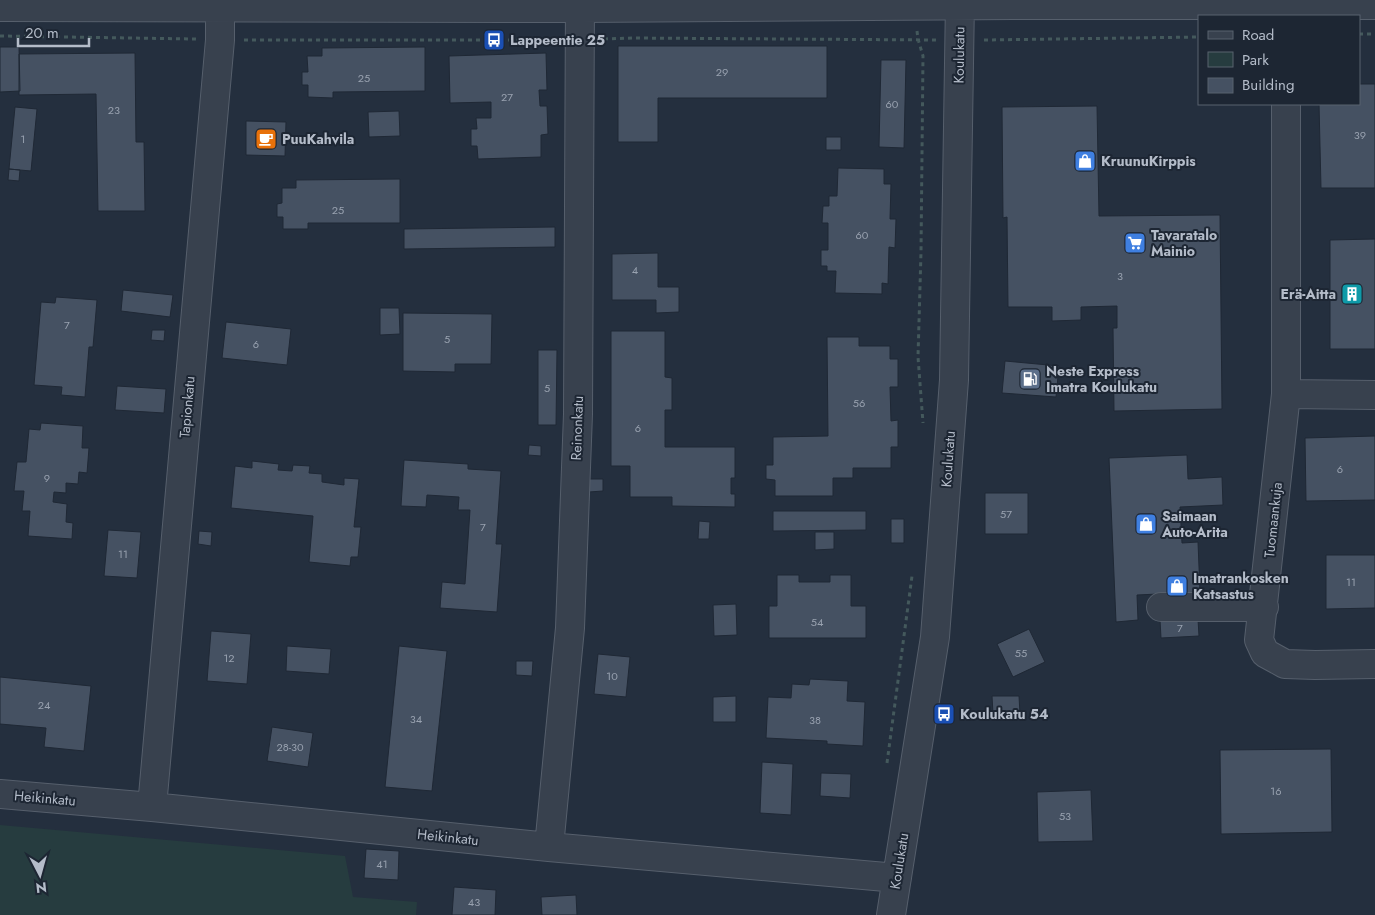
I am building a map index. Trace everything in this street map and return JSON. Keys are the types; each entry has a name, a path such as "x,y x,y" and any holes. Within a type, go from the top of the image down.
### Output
{"street":[{"path":"0,7 220,4 960,3 1375,5"},
{"name":"Koulukatu","path":"891,915 935,637 954,380 960,3"},
{"name":"Tapionkatu","path":"152,807 220,40 220,4"},
{"name":"Reinonkatu","path":"549,847 570,628 574,530 578,404 580,4"},
{"name":"Tuomaankuja","path":"1286,105 1286,394 1259,640 1265,653 1285,664 1375,664"},
{"path":"1286,394 1375,395"},
{"path":"1161,607 1264,607"},
{"name":"Heikinkatu","path":"0,794 152,807 549,847 897,878"}],"path":[{"path":"1360,34 1375,34"},
{"path":"918,39 923,56 918,357 923,425"},
{"path":"886,770 913,568"}],"green space":[{"path":"0,825 345,856 353,897 417,902 416,915 0,915"}],"building":[{"path":"618,46 827,46 827,98 658,98 658,142 618,142"},
{"path":"0,47 19,47 20,91 0,92"},
{"path":"425,47 425,91 333,92 333,98 308,97 308,85 302,85 302,72 308,72 307,56 322,56 322,48"},
{"path":"135,53 136,142 144,142 145,211 98,211 96,94 19,95 19,54"},
{"path":"546,53 547,90 539,90 540,106 547,106 548,134 541,135 541,157 478,159 477,146 471,146 471,129 477,129 476,118 491,118 491,102 450,103 449,56"},
{"path":"881,60 906,60 904,148 879,147"},
{"path":"1360,84 1375,84 1375,188 1321,188 1319,105 1360,105"},
{"path":"1097,106 1099,216 1220,215 1222,409 1114,411 1113,328 1117,328 1117,306 1081,307 1081,320 1052,321 1052,307 1008,307 1007,217 1003,218 1002,107"},
{"path":"15,107 37,109 31,171 9,169"},
{"path":"399,111 400,136 369,137 368,112"},
{"name":"PuuKahvila","path":"246,121 286,122 285,156 246,155"},
{"path":"826,137 841,137 841,150 826,150"},
{"path":"838,168 884,169 884,184 891,184 890,219 896,219 895,248 889,247 888,284 882,283 882,294 835,293 836,271 827,271 827,266 821,266 821,250 828,250 828,223 822,223 823,206 829,206 829,196 837,196"},
{"path":"9,169 20,170 19,181 8,180"},
{"path":"400,179 400,223 308,223 308,229 283,229 283,217 277,217 277,204 282,203 282,188 296,188 296,180"},
{"path":"555,227 555,247 404,249 404,229"},
{"name":"Erä-Aitta","path":"1375,239 1375,349 1330,349 1330,240"},
{"path":"658,253 658,287 679,287 679,312 656,313 656,300 612,300 612,254"},
{"path":"123,290 173,295 170,317 121,311"},
{"path":"56,297 97,300 93,347 89,347 85,397 61,395 62,387 34,385 41,302 55,303"},
{"path":"380,308 399,308 400,334 380,335"},
{"path":"403,313 492,314 491,364 455,364 455,372 403,371"},
{"path":"226,322 291,329 287,365 222,358"},
{"path":"152,330 165,330 164,341 151,340"},
{"path":"611,331 665,331 665,377 672,378 672,410 665,410 665,447 735,447 735,478 731,478 731,494 735,494 735,507 672,506 672,497 630,497 630,466 611,466"},
{"path":"827,337 859,337 859,346 890,346 890,359 898,359 898,387 890,387 891,421 898,420 898,447 891,447 891,468 853,468 853,478 833,478 833,496 775,496 775,480 766,479 766,465 773,465 773,437 828,436"},
{"path":"538,350 557,350 556,425 538,425"},
{"name":"Neste Express Imatra Koulukatu","path":"1005,361 1059,366 1056,397 1002,393"},
{"path":"117,386 166,389 164,413 115,410"},
{"path":"41,423 83,426 82,448 89,448 87,473 79,472 78,484 66,483 66,493 54,492 53,502 67,504 66,522 73,523 72,539 28,536 30,511 22,511 24,491 14,491 17,462 26,462 29,429 40,430"},
{"path":"1375,436 1375,500 1306,501 1305,438"},
{"path":"529,445 541,446 541,456 528,455"},
{"name":"Saimaan Auto-Arita","path":"1187,455 1188,479 1222,477 1223,505 1180,507 1182,543 1198,542 1200,592 1137,595 1138,620 1116,622 1109,458"},
{"path":"404,460 468,464 468,469 501,471 496,544 502,544 497,612 440,608 442,582 465,584 470,510 458,510 459,497 427,495 426,507 401,506"},
{"path":"252,461 279,464 278,470 292,471 293,465 310,466 309,473 322,474 322,482 344,485 344,478 359,479 354,527 361,527 358,557 351,557 350,566 309,562 313,516 231,508 235,466 252,468"},
{"path":"589,479 603,479 603,491 589,492"},
{"path":"985,493 1028,493 1028,534 985,534"},
{"path":"773,511 866,511 866,530 773,531"},
{"path":"891,519 904,519 904,543 891,543"},
{"path":"699,521 710,522 709,539 698,539"},
{"path":"108,530 141,532 137,578 104,576"},
{"path":"199,531 212,532 211,546 198,544"},
{"path":"815,532 834,532 834,549 815,550"},
{"path":"1326,555 1375,555 1375,608 1326,609"},
{"path":"777,575 799,575 799,582 830,582 830,575 851,575 851,606 866,606 866,638 769,638 769,606 777,606"},
{"path":"736,604 737,635 714,636 713,605"},
{"path":"1198,619 1199,636 1161,638 1160,620"},
{"path":"1029,629 1045,662 1013,677 997,644"},
{"path":"211,631 251,634 247,684 207,681"},
{"path":"287,646 331,649 329,674 286,671"},
{"path":"399,646 447,651 432,791 385,787"},
{"path":"598,654 630,657 626,697 594,694"},
{"path":"516,661 533,661 532,676 516,675"},
{"path":"0,677 91,686 84,751 44,747 46,728 0,724"},
{"path":"810,679 848,681 847,701 865,702 863,746 827,744 827,741 766,738 768,697 791,698 792,684 809,685"},
{"path":"736,696 736,722 713,722 713,697"},
{"path":"992,696 1019,696 1020,714 993,714"},
{"path":"272,727 313,733 308,767 267,761"},
{"path":"1331,749 1332,832 1221,834 1220,750"},
{"path":"762,762 793,764 791,815 760,813"},
{"path":"821,773 851,774 850,798 820,796"},
{"path":"1091,790 1093,841 1038,842 1037,792"},
{"path":"366,849 399,851 398,880 364,878"},
{"path":"454,887 496,890 495,915 452,915"},
{"path":"576,895 577,915 542,915 541,897"}],"place":[{"name":"Lappeentie 25","path":"494,40"},
{"name":"PuuKahvila","path":"266,139"},
{"name":"KruunuKirppis","path":"1085,161"},
{"name":"Tavaratalo Mainio","path":"1135,243"},
{"name":"Erä-Aitta","path":"1352,294"},
{"name":"Neste Express Imatra Koulukatu","path":"1030,379"},
{"name":"Saimaan Auto-Arita","path":"1146,524"},
{"name":"Imatrankosken Katsastus","path":"1177,586"},
{"name":"Koulukatu 54","path":"944,714"}]}
